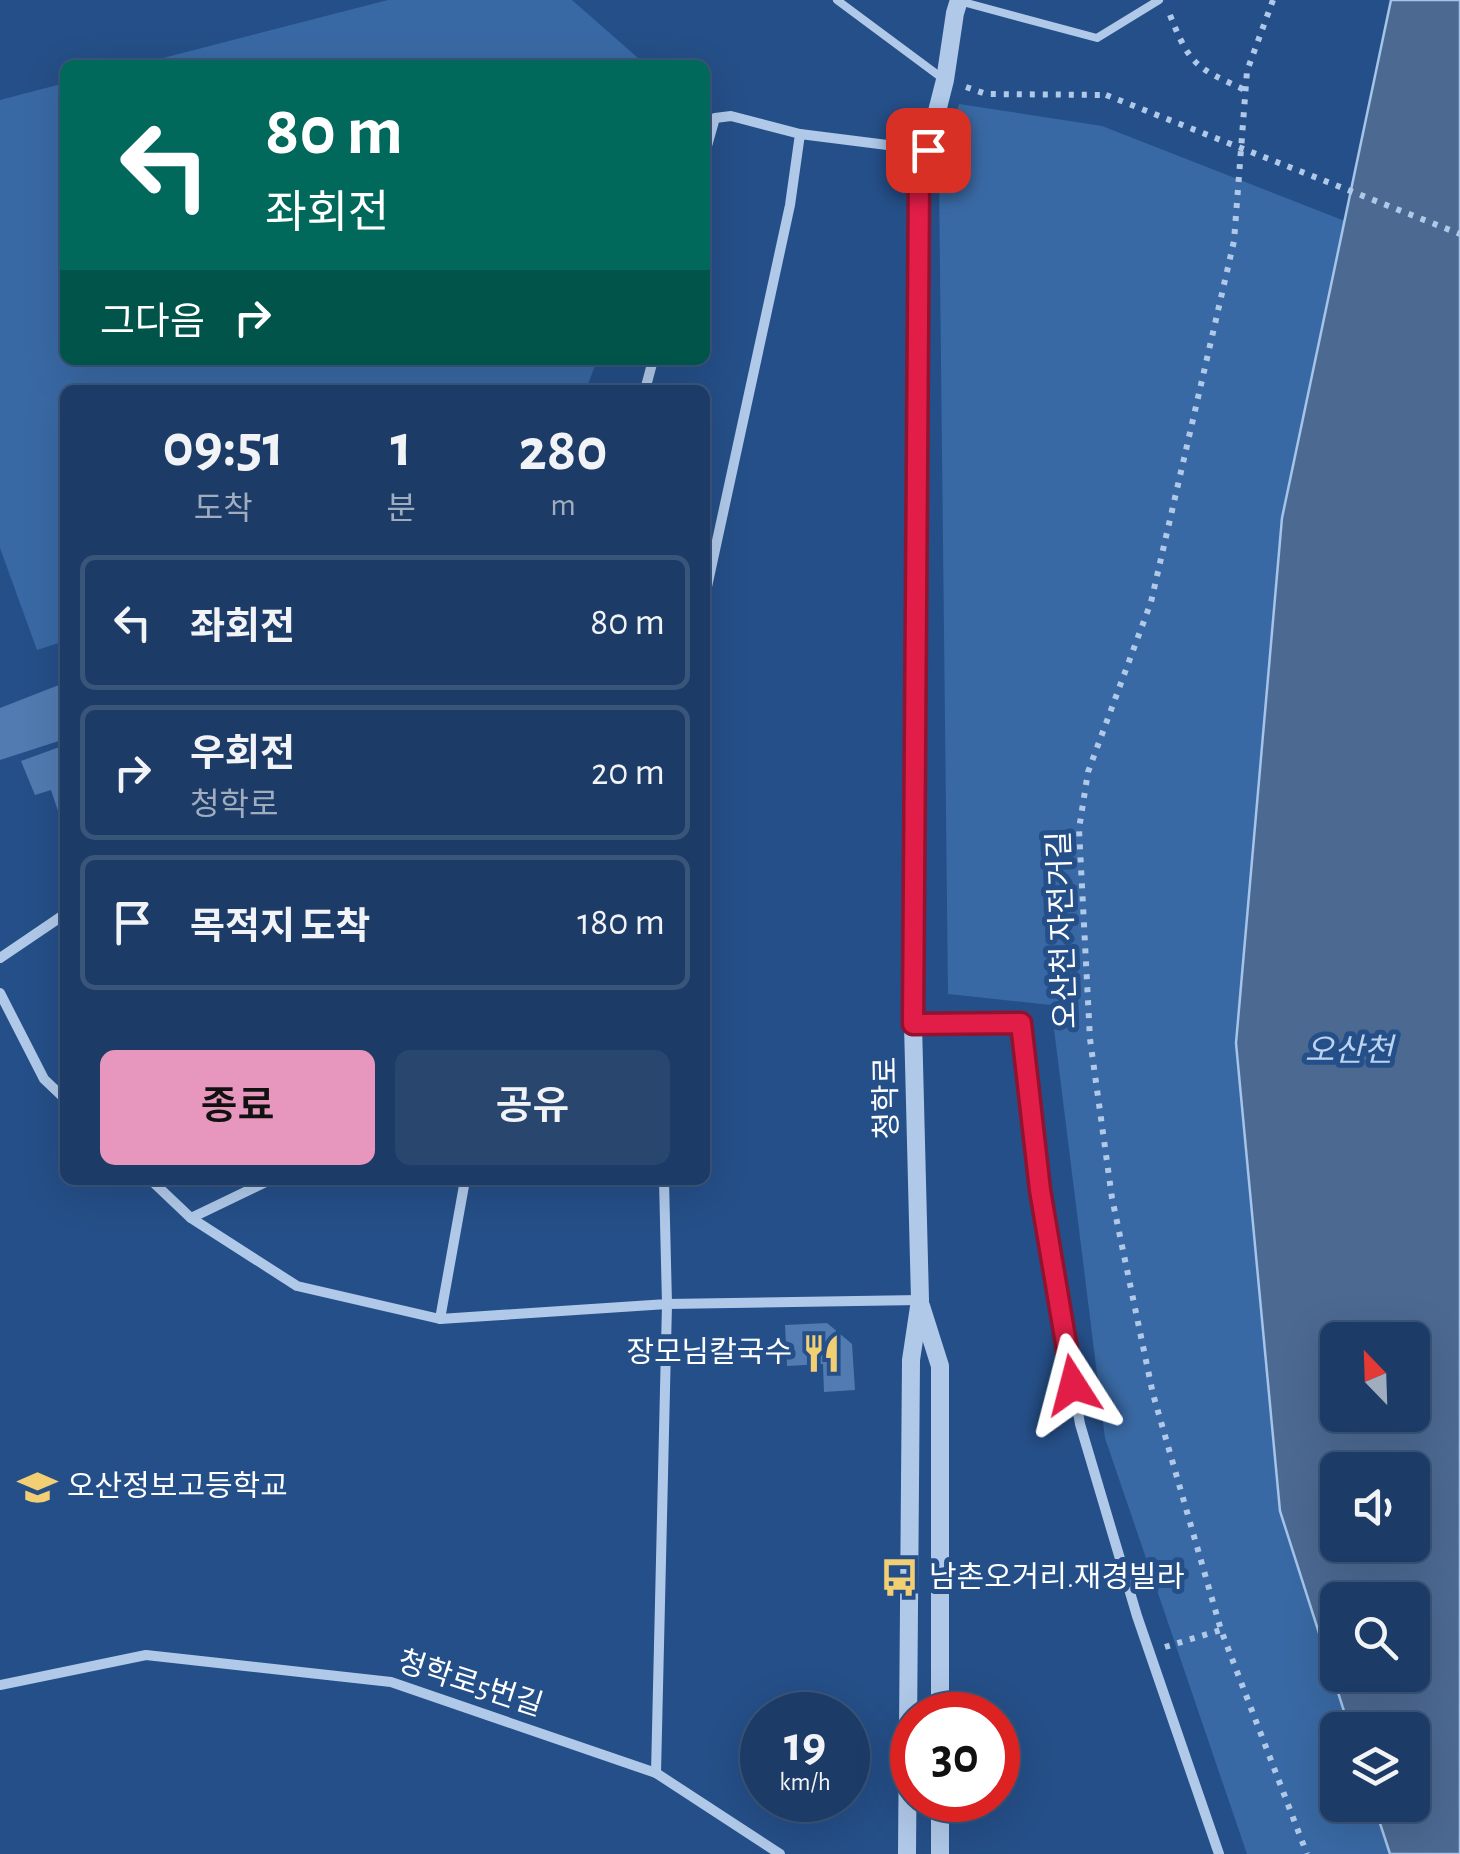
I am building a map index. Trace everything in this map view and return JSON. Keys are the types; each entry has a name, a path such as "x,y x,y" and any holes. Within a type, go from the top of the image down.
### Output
{"street":[{"name":"청학로","path":"907,1854 911,1360 920,1300 913,1024 919,182 946,80 958,1"},
{"path":"710,137 716,118 730,116 800,134 928,150"},
{"path":"710,573 790,205 800,134"},
{"path":"0,958 60,917"},
{"path":"0,993 44,1079 60,1095"},
{"path":"913,1024 1021,1023 1040,1190 1080,1424 1149,1652 1218,1854"},
{"path":"156,1185 191,1218 297,1286 440,1319 667,1304 920,1300"},
{"path":"191,1218 260,1185"},
{"path":"440,1319 464,1185"},
{"path":"656,1774 667,1304 664,1185"},
{"name":"청학로","path":"920,1300 940,1366 940,1692"},
{"name":"청학로5번길","path":"0,1685 146,1654 391,1682 656,1774 780,1854"},
{"path":"940,1822 940,1854"}],"lane":[{"path":"837,0 946,80"},
{"path":"958,1 1097,38 1161,0"}],"path":[{"path":"1161,0 1182,46 1201,70 1245,90"},
{"name":"오산천 자전거길","path":"1273,0 1247,71 1234,242 1150,602 1088,772 1079,829 1090,1040 1112,1198 1154,1394 1221,1630 1306,1854"},
{"path":"946,80 986,94 1106,95 1460,234"},
{"path":"1149,1652 1221,1630"}],"shaded area":[{"path":"388,0 572,0 640,60 155,60"},
{"path":"60,84 60,365 595,365 588,385 60,385 60,643 37,650 0,548 0,100"},
{"path":"959,104 1102,126 1460,266 1460,1854 1247,1854 1105,1438 1051,1005 948,994 939,180"}],"water":[{"name":"오산천","path":"1391,0 1460,0 1460,1854 1390,1854 1380,1822 1430,1822 1430,1712 1344,1712 1338,1692 1430,1692 1430,1582 1320,1582 1320,1636 1280,1511 1236,1043 1282,518"}],"building":[{"path":"60,685 60,741 0,760 0,708"},
{"path":"60,747 60,817 51,790 35,795 21,761"},
{"path":"827,1323 852,1344 855,1390 824,1392 823,1364 787,1366 785,1325"}],"place":[{"name":"장모님칼국수","path":"822,1353"},
{"name":"오산정보고등학교","path":"37,1487"},
{"name":"남촌오거리.재경빌라","path":"899,1578"}],"route":[{"path":"928,150 919,182 913,1024 1021,1023 1040,1190 1073,1385"}]}
